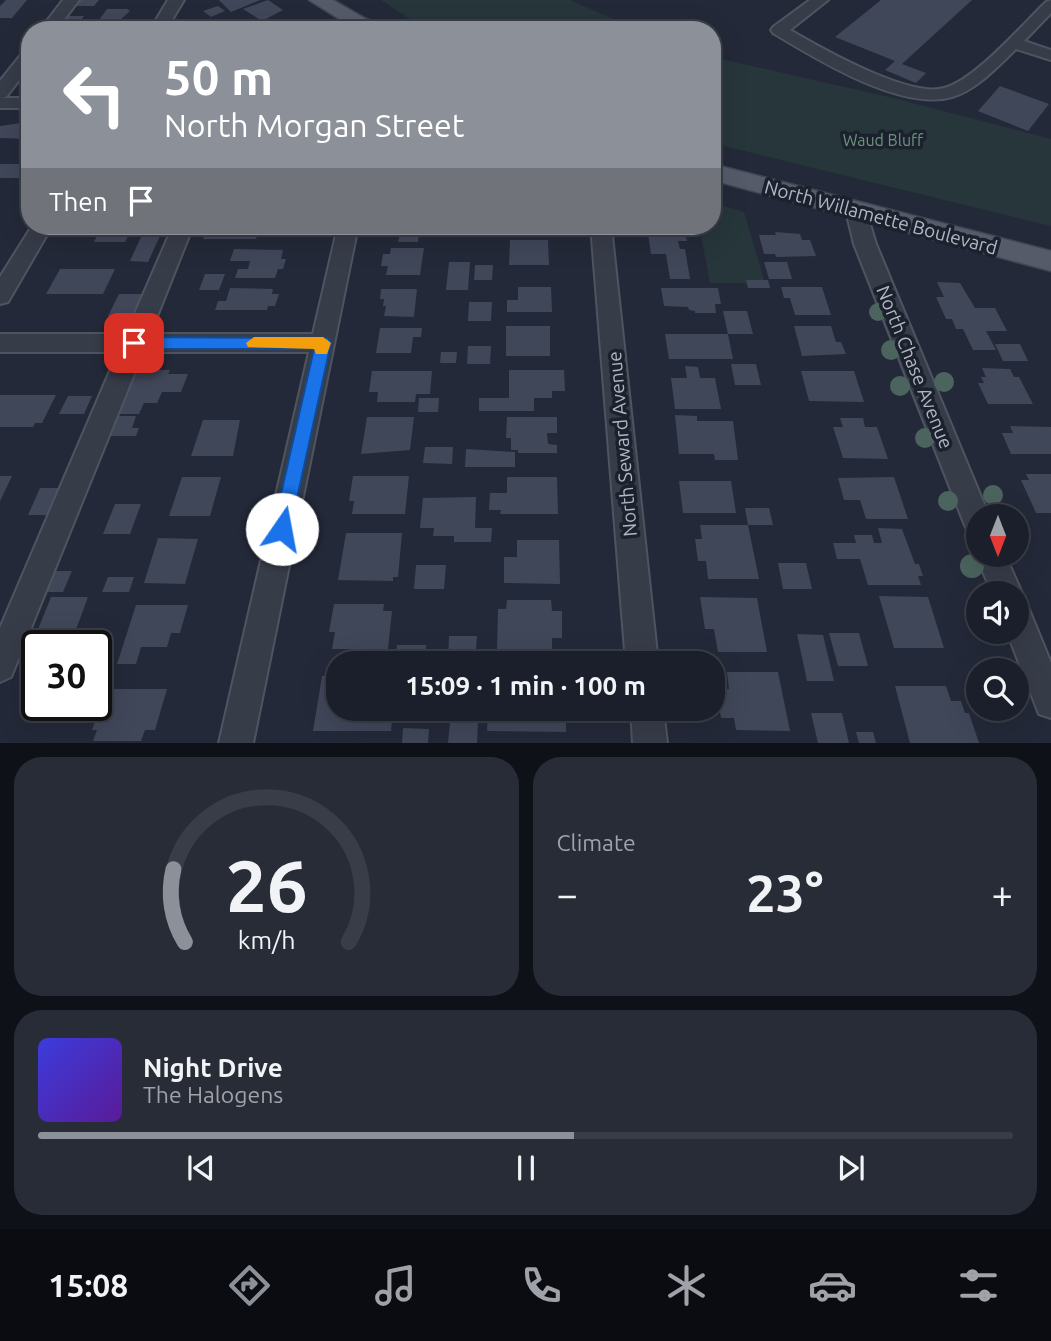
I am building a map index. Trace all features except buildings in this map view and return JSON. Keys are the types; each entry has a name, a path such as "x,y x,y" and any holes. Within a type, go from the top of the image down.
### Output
{"main road":[{"path":"319,0 351,21"},
{"name":"North Willamette Boulevard","path":"721,174 1051,261"}],"street":[{"path":"55,21 71,0"},
{"path":"163,21 176,0"},
{"path":"820,0 779,30 823,56 908,91 929,95 951,93 983,70 1051,5"},
{"path":"1012,42 1051,55"},
{"path":"0,93 21,66"},
{"path":"0,103 21,103"},
{"name":"North Chase Avenue","path":"856,211 865,244 970,504"},
{"path":"0,296 36,235"},
{"path":"0,666 179,235"},
{"path":"236,743 346,235"},
{"name":"North Seward Avenue","path":"602,235 641,651"},
{"path":"0,343 323,343"},
{"path":"1028,644 1051,702"},
{"path":"647,721 650,743"}],"green space":[{"path":"381,0 570,0 618,21 413,21"},
{"name":"Waud Bluff","path":"721,59 889,97 1051,139 1051,226 721,145"},
{"path":"721,206 744,212 765,283 710,283 701,235 721,235"}],"slow traffic":[{"path":"254,343 323,343 321,350"}],"route":[{"path":"134,343 323,343 282,529"}]}
